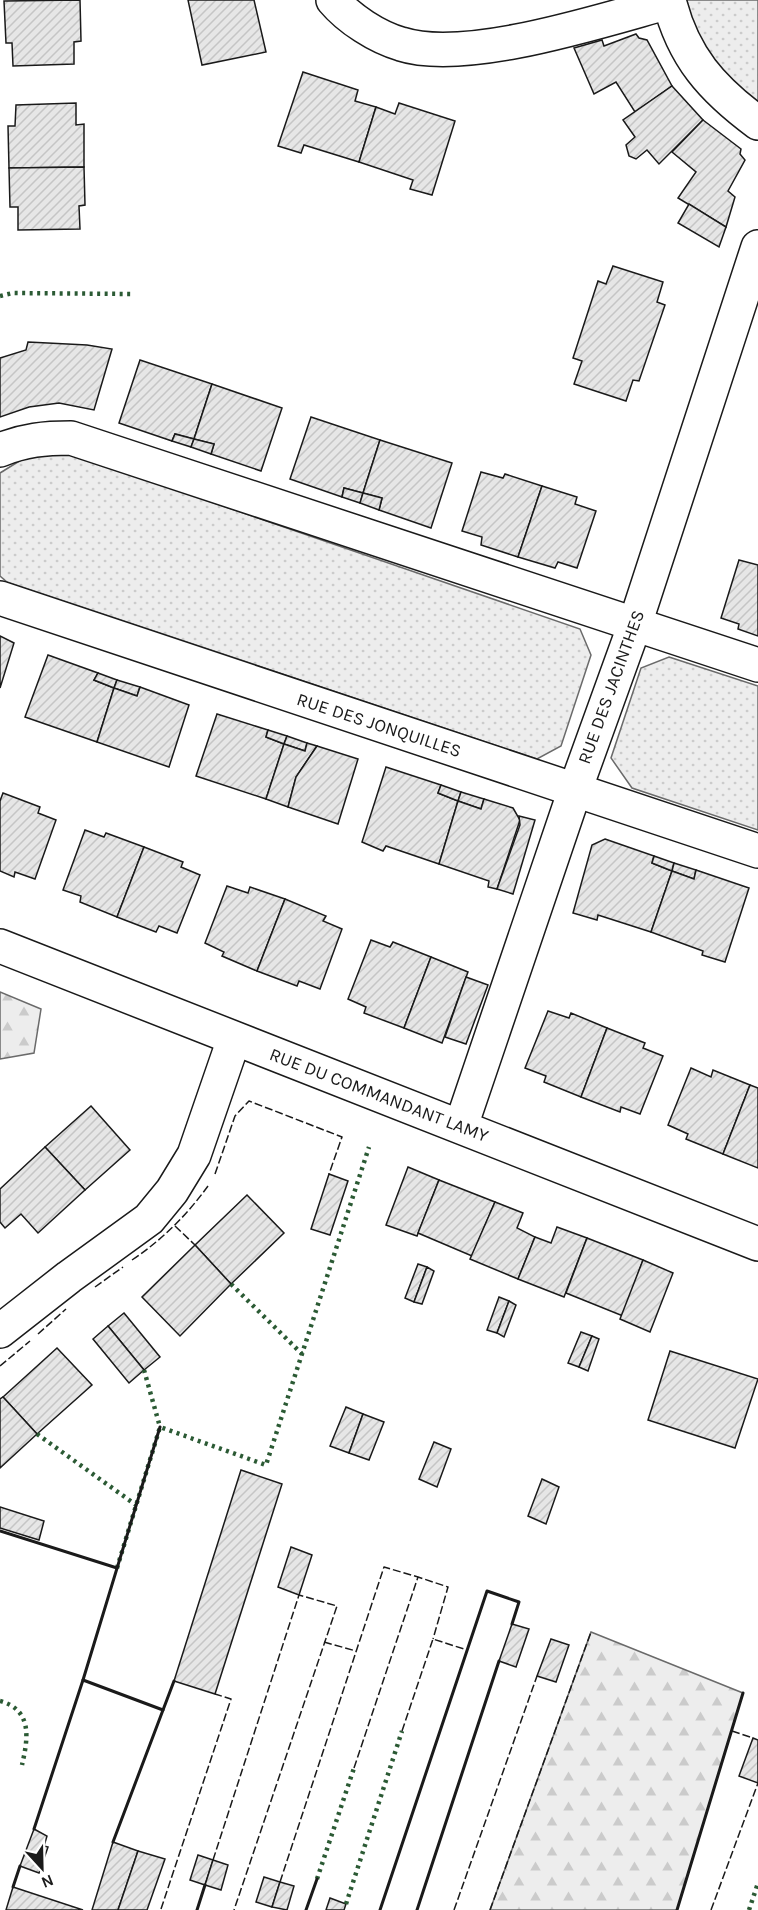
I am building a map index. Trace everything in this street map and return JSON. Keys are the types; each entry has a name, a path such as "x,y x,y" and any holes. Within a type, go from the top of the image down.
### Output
{"street":[{"path":"333,0 364,26 402,45 443,50 506,44 669,1 682,39 701,72 727,100 758,123"},
{"name":"RUE DES JACINTHES","path":"460,1126 575,790 635,624 758,247"},
{"path":"0,450 16,443 41,438 71,438 758,665"},
{"name":"RUE DES JONQUILLES","path":"0,598 758,851"},
{"name":"RUE DU COMMANDANT LAMY","path":"0,946 758,1244"},
{"path":"0,1331 149,1219 172,1191 194,1155 234,1039"}],"green space":[{"path":"685,0 758,0 758,103 713,65 694,26"},
{"path":"42,454 72,454 580,629 591,655 561,746 537,759 7,582 0,576 0,473 21,460"},
{"path":"669,657 758,686 758,830 632,788 611,758 641,668"},
{"path":"0,992 41,1009 34,1053 0,1059"},
{"path":"591,1632 743,1693 677,1910 490,1910"}],"building":[{"path":"80,0 81,41 74,42 74,64 13,66 12,43 6,43 4,1"},
{"path":"188,0 254,0 266,52 202,65"},
{"path":"636,34 639,38 647,40 672,86 635,112 616,82 594,94 574,48 602,40 604,46"},
{"path":"303,72 358,90 355,101 376,107 359,162 304,145 301,153 278,146"},
{"path":"672,86 703,120 659,164 647,150 636,159 629,156 626,145 635,137 623,120"},
{"path":"76,103 76,125 84,124 84,167 9,168 8,126 15,126 16,105"},
{"path":"399,103 455,121 432,195 410,189 413,180 359,162 376,107 395,114"},
{"path":"703,120 741,149 740,154 745,160 728,191 735,197 726,227 678,198 696,172 672,152"},
{"path":"84,167 85,205 79,206 80,229 18,230 18,207 10,207 9,168"},
{"path":"689,204 726,227 719,247 678,223"},
{"path":"613,266 663,282 657,302 665,305 639,381 633,380 626,401 574,384 582,361 573,358 598,281 606,284"},
{"path":"28,342 87,345 112,349 94,410 59,403 29,407 0,417 0,358 26,350"},
{"path":"140,360 212,384 194,439 175,434 172,441 119,423"},
{"path":"212,384 282,408 261,471 211,454 214,444 194,439"},
{"path":"311,417 380,440 363,493 344,488 342,497 290,479"},
{"path":"175,434 194,439 191,447 172,441"},
{"path":"194,439 214,444 211,454 191,447"},
{"path":"380,440 452,463 431,528 379,510 382,498 363,493"},
{"path":"481,472 503,478 505,474 542,486 518,557 481,545 482,537 462,531"},
{"path":"542,486 577,497 575,504 596,511 577,568 558,562 555,568 518,557"},
{"path":"344,488 363,493 360,503 342,497"},
{"path":"363,493 382,498 379,510 360,503"},
{"path":"739,560 758,565 758,636 738,629 739,624 721,618"},
{"path":"0,636 14,643 0,688"},
{"path":"48,655 98,673 94,680 114,688 97,742 25,717"},
{"path":"98,673 117,680 114,688 94,680"},
{"path":"117,680 140,687 137,696 114,688"},
{"path":"140,687 189,705 169,767 97,742 114,688 137,696"},
{"path":"217,714 268,730 266,737 284,744 266,799 196,776"},
{"path":"268,730 287,736 284,744 266,737"},
{"path":"287,736 307,743 305,751 284,744"},
{"path":"307,743 317,746 296,777 288,807 266,799 284,744 305,751"},
{"path":"317,746 358,759 338,824 288,807 296,777"},
{"path":"386,767 441,785 438,793 458,801 439,864 386,846 383,851 362,842"},
{"path":"441,785 461,792 458,801 438,793"},
{"path":"461,792 484,799 481,809 458,801"},
{"path":"3,793 40,807 38,813 56,820 35,879 15,872 14,877 0,871 0,801"},
{"path":"484,799 513,808 520,820 497,889 488,887 489,881 439,864 458,801 481,809"},
{"path":"519,816 535,820 513,894 497,889 520,825"},
{"path":"85,830 104,837 106,833 144,847 117,917 80,902 81,896 63,890"},
{"path":"605,839 654,856 652,863 672,871 651,932 598,915 597,920 573,913 592,845"},
{"path":"144,847 183,862 181,867 200,875 177,933 159,926 156,932 117,917"},
{"path":"654,856 674,863 672,871 652,863"},
{"path":"674,863 696,870 694,879 672,871"},
{"path":"696,870 749,888 725,962 702,955 703,951 651,932 672,871 694,879"},
{"path":"227,886 248,893 250,887 285,899 257,971 222,956 224,952 205,943"},
{"path":"285,899 326,916 323,921 342,929 320,989 299,981 297,986 257,971"},
{"path":"371,940 390,947 393,942 431,957 404,1028 364,1013 366,1007 348,999"},
{"path":"431,957 468,972 442,1043 404,1028"},
{"path":"466,977 488,985 466,1044 445,1037"},
{"path":"548,1011 569,1018 571,1013 607,1028 581,1097 544,1082 546,1076 525,1068"},
{"path":"607,1028 645,1043 643,1048 663,1056 640,1114 621,1107 620,1112 581,1097"},
{"path":"691,1068 711,1077 713,1070 750,1085 723,1154 686,1139 688,1134 668,1125"},
{"path":"750,1085 758,1088 758,1168 723,1154"},
{"path":"91,1106 130,1150 85,1190 45,1147"},
{"path":"45,1147 85,1190 38,1233 21,1214 5,1228 0,1222 0,1189"},
{"path":"408,1167 439,1180 417,1236 386,1225"},
{"path":"329,1174 348,1181 330,1235 311,1229"},
{"path":"439,1180 495,1202 472,1256 418,1233"},
{"path":"247,1195 284,1233 231,1284 195,1245"},
{"path":"495,1202 523,1213 517,1228 535,1237 518,1279 470,1259"},
{"path":"557,1227 587,1238 564,1297 518,1279 535,1237 551,1243"},
{"path":"587,1238 643,1260 623,1316 566,1293"},
{"path":"195,1245 231,1284 180,1336 142,1297"},
{"path":"643,1260 673,1273 650,1332 620,1319"},
{"path":"418,1264 427,1267 414,1302 405,1298"},
{"path":"427,1267 434,1271 422,1304 414,1302"},
{"path":"499,1297 509,1301 497,1333 487,1330"},
{"path":"509,1301 516,1305 504,1337 497,1333"},
{"path":"124,1313 160,1357 144,1370 108,1326"},
{"path":"108,1326 144,1370 129,1383 93,1339"},
{"path":"581,1332 592,1336 579,1367 568,1363"},
{"path":"592,1336 599,1339 588,1371 579,1367"},
{"path":"57,1348 92,1385 37,1434 3,1397"},
{"path":"670,1351 758,1379 735,1448 648,1420"},
{"path":"3,1397 37,1434 0,1468 0,1399"},
{"path":"346,1407 363,1414 349,1453 330,1446"},
{"path":"363,1414 384,1422 369,1460 349,1453"},
{"path":"434,1442 451,1449 437,1487 419,1479"},
{"path":"241,1470 282,1484 215,1694 174,1681"},
{"path":"542,1479 559,1487 546,1524 528,1516"},
{"path":"0,1507 44,1521 39,1540 0,1528"},
{"path":"291,1547 312,1555 299,1595 278,1587"},
{"path":"512,1624 529,1629 516,1667 499,1661"},
{"path":"551,1639 569,1645 556,1682 537,1676"},
{"path":"753,1738 758,1740 758,1783 739,1776"},
{"path":"34,1829 47,1836 44,1846 48,1847 39,1873 20,1866"},
{"path":"113,1842 138,1851 118,1910 92,1910"},
{"path":"138,1851 165,1859 147,1910 118,1910"},
{"path":"198,1855 213,1860 205,1885 190,1880"},
{"path":"213,1860 228,1865 221,1890 205,1885"},
{"path":"264,1877 280,1882 272,1907 256,1902"},
{"path":"280,1882 294,1886 287,1910 272,1907"},
{"path":"13,1887 83,1910 6,1910"},
{"path":"330,1898 346,1904 344,1910 326,1910"}],"hedge":[{"path":"0,296 13,293 133,294"},
{"path":"117,1568 160,1427 266,1465 369,1147"},
{"path":"231,1284 302,1354"},
{"path":"144,1370 160,1427"},
{"path":"37,1434 136,1505"},
{"path":"0,1701 11,1705 23,1718 26,1727 26,1745 22,1765"},
{"path":"346,1904 402,1731"},
{"path":"317,1879 354,1768"},
{"path":"749,1910 758,1883"}],"fence":[{"path":"215,1174 235,1116 249,1101 342,1137 329,1174"},
{"path":"132,1260 173,1226 208,1186"},
{"path":"175,1226 195,1245"},
{"path":"95,1287 123,1267"},
{"path":"38,1334 66,1309"},
{"path":"0,1366 30,1341"},
{"path":"280,1882 384,1567 418,1577"},
{"path":"354,1768 418,1577 448,1587 433,1639"},
{"path":"213,1860 299,1595 337,1606 234,1910"},
{"path":"490,1910 591,1632"},
{"path":"402,1731 433,1639 467,1650"},
{"path":"324,1642 356,1651"},
{"path":"454,1910 537,1676"},
{"path":"161,1909 231,1699 215,1694"},
{"path":"732,1731 753,1738"},
{"path":"711,1910 758,1783"}],"wall":[{"path":"83,1680 160,1427"},
{"path":"0,1531 117,1568"},
{"path":"380,1910 487,1591 519,1602 512,1624"},
{"path":"417,1910 499,1661"},
{"path":"34,1829 83,1680 163,1710"},
{"path":"113,1842 174,1681"},
{"path":"677,1910 743,1693"},
{"path":"13,1887 20,1866"},
{"path":"306,1910 317,1879"},
{"path":"197,1910 205,1885"}]}
